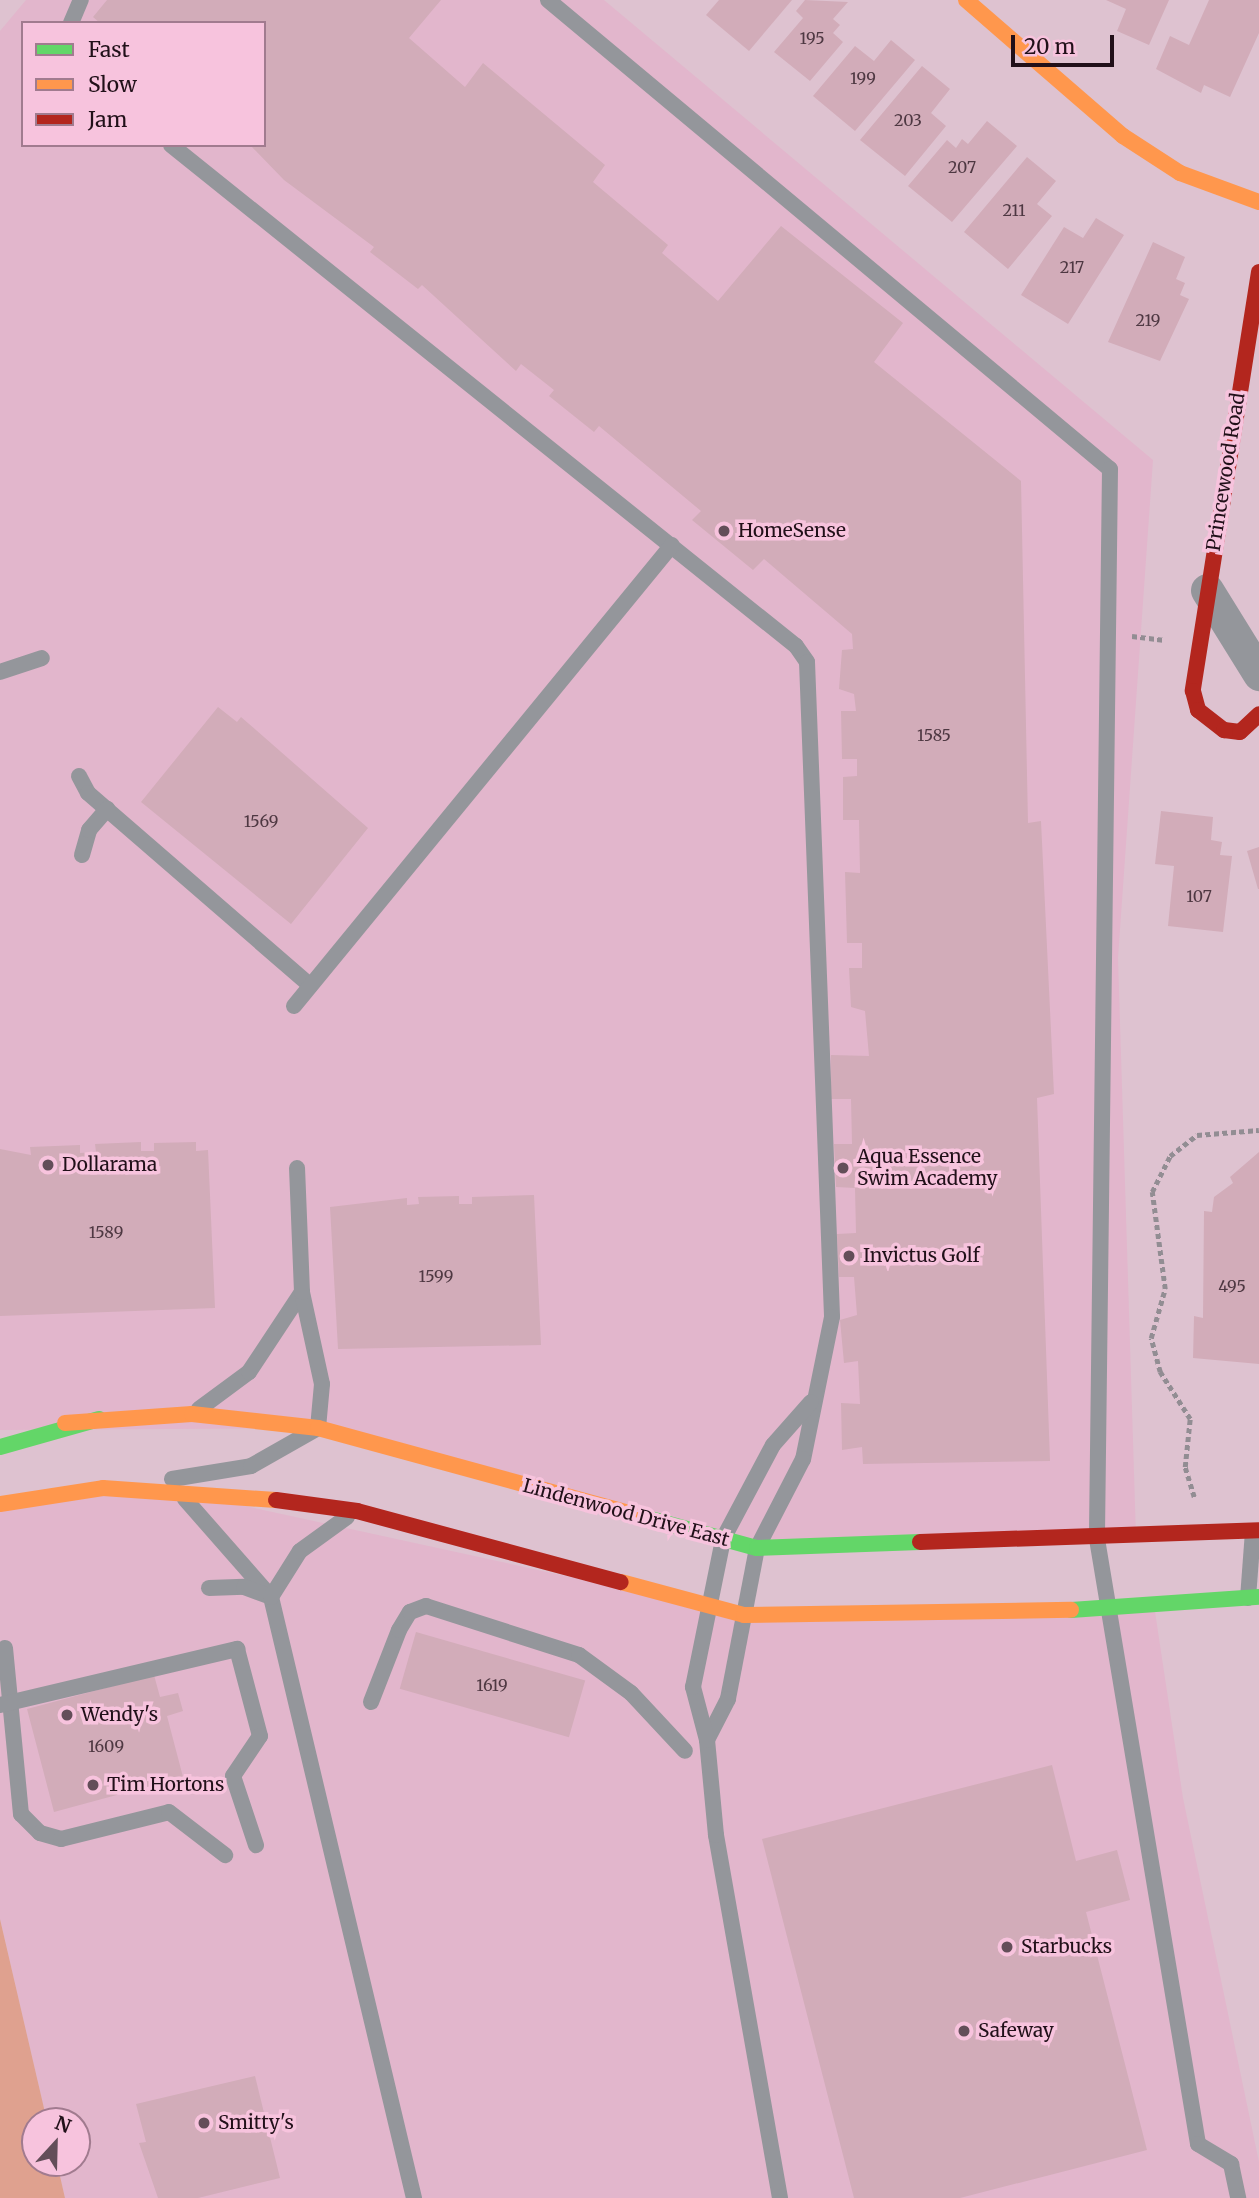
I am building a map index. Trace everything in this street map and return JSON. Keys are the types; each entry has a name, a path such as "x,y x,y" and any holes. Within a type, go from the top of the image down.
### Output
{"street":[{"path":"966,0 1123,136 1180,173 1259,202"},
{"name":"Princewood Road","path":"1259,272 1197,643 1198,710 1210,723 1240,732 1259,714"},
{"path":"1207,590 1259,674"},
{"name":"Lindenwood Drive East","path":"0,1430 99,1419 192,1414 318,1428 757,1548 1097,1539 1256,1531"},
{"path":"0,1447 99,1419"},
{"path":"0,1504 103,1488 172,1490 357,1511 744,1615 1109,1609 1254,1597"}],"lane":[{"path":"72,21 81,0"},
{"path":"548,0 1110,469 1097,1539 1198,2144 1231,2164 1238,2198"},
{"path":"174,147 796,646 811,681 832,1318 811,1402 803,1459 757,1548 728,1699 707,1740"},
{"path":"294,1006 672,545"},
{"path":"0,672 43,659"},
{"path":"79,776 107,809 310,985"},
{"path":"82,855 89,830 107,809"},
{"path":"152,1489 197,1472 271,1459 318,1428 321,1371 302,1292 297,1168"},
{"path":"192,1414 249,1373 302,1292"},
{"path":"780,2198 716,1835 707,1740 694,1687 723,1539 773,1445 811,1402"},
{"path":"172,1490 197,1507 271,1597 414,2198"},
{"path":"271,1597 300,1551 357,1511"},
{"path":"1254,1597 1256,1531"},
{"path":"209,1588 244,1587 271,1597"},
{"path":"371,1702 399,1630 410,1612 426,1606 579,1655 631,1693 685,1751"},
{"path":"5,1648 6,1704 21,1814 40,1833 61,1839 169,1812 225,1855"},
{"path":"6,1704 237,1649 260,1736 233,1776 256,1845"}],"path":[{"path":"1107,633 1197,643"},
{"path":"1195,1501 1185,1467 1190,1419 1160,1372 1151,1338 1165,1289 1152,1192 1170,1156 1197,1135 1259,1130"}],"shaded area":[{"path":"26,0 604,0 1153,460 1118,958 1136,1537 757,1548 318,1428 0,1430 0,31"},
{"path":"172,1490 744,1615 1154,1605 1183,1798 1259,2162 1259,2198 65,2198 60,2177 91,2177 91,2107 44,2107 0,1919 0,1504"},
{"path":"0,1919 44,2107 21,2107 21,2177 60,2177 65,2198 0,2198"}],"building":[{"path":"107,0 441,0 409,38 465,87 483,63 605,165 593,182 668,245 662,253 718,301 781,226 903,323 874,362 1021,481 1028,823 1041,821 1054,1094 1037,1098 1050,1461 863,1464 862,1447 842,1450 841,1403 860,1404 858,1361 844,1363 840,1320 857,1315 854,1277 839,1277 837,1234 856,1233 855,1188 836,1187 834,1144 852,1144 851,1099 831,1099 831,1055 869,1056 865,1011 851,1007 849,968 862,968 862,943 847,943 845,872 860,873 859,820 843,820 843,777 857,776 857,759 842,759 841,711 856,711 854,694 839,689 842,650 853,649 852,634 764,559 753,570 692,520 701,511 599,426 594,432 549,396 554,390 521,364 516,371 422,285 418,289 370,252 374,247 284,180 252,147 266,147 266,21 98,21 93,17"},
{"path":"719,0 792,0 749,51 706,15"},
{"path":"805,0 848,2 833,19 840,25 833,33 843,42 810,81 774,52 803,18 796,11"},
{"path":"1106,0 1169,0 1149,45 1117,31 1126,9"},
{"path":"1209,0 1259,0 1259,33 1230,97 1204,85 1201,93 1156,69 1170,36 1189,45"},
{"path":"891,40 915,60 855,131 813,96 855,46 874,61"},
{"path":"922,66 950,89 931,113 946,126 905,176 860,140"},
{"path":"987,121 1017,146 952,222 908,186 947,140 956,148 962,139 968,144"},
{"path":"1027,157 1056,181 1037,204 1052,216 1008,269 964,232"},
{"path":"1096,218 1124,235 1068,324 1021,295 1064,227 1083,238"},
{"path":"1153,242 1185,257 1176,279 1185,283 1180,295 1189,299 1160,361 1108,342"},
{"path":"218,707 237,722 241,717 368,828 291,924 141,802"},
{"path":"1161,811 1213,817 1211,840 1222,842 1220,855 1232,856 1223,932 1168,926 1174,866 1155,864"},
{"path":"1259,847 1259,889 1258,889 1247,851"},
{"path":"141,1142 141,1151 154,1151 154,1143 196,1142 196,1151 208,1150 215,1308 0,1316 0,1149 31,1155 30,1147 80,1145 80,1153 96,1152 95,1144"},
{"path":"1259,1152 1259,1364 1193,1358 1194,1316 1203,1318 1204,1211 1212,1212 1214,1197 1233,1183 1230,1177"},
{"path":"534,1195 541,1345 338,1349 330,1207 407,1198 407,1205 419,1204 418,1197 459,1196 459,1204 472,1204 472,1197"},
{"path":"416,1632 585,1681 569,1737 400,1689"},
{"path":"154,1675 160,1697 178,1693 183,1711 167,1716 183,1777 54,1812 27,1709"},
{"name":"Safeway","path":"1052,1765 1076,1861 1117,1850 1130,1900 1086,1912 1147,2150 960,2198 854,2198 762,1839"},
{"name":"Smitty's","path":"255,2076 280,2178 198,2198 158,2198 139,2143 146,2142 136,2104"}],"traffic: fast":[{"path":"0,1447 99,1419"},
{"path":"636,1515 757,1548 920,1542"},
{"path":"1071,1610 1259,1597"}],"traffic: slow":[{"path":"966,0 1123,136 1180,173 1259,202"},
{"path":"65,1423 192,1414 318,1428 636,1515"},
{"path":"0,1504 103,1488 276,1500"},
{"path":"621,1582 744,1615 1071,1610"}],"traffic: jam":[{"path":"1259,272 1193,691 1198,710 1224,730 1240,732 1259,714"},
{"path":"276,1500 357,1511 621,1582"},
{"path":"920,1542 1259,1530"}],"place":[{"name":"HomeSense","path":"724,531"},
{"name":"Dollarama","path":"48,1165"},
{"name":"Aqua Essence Swim Academy","path":"843,1168"},
{"name":"Invictus Golf","path":"849,1256"},
{"name":"Wendy's","path":"67,1715"},
{"name":"Tim Hortons","path":"93,1785"},
{"name":"Starbucks","path":"1007,1947"},
{"name":"Safeway","path":"964,2031"},
{"name":"Smitty's","path":"204,2123"}]}
